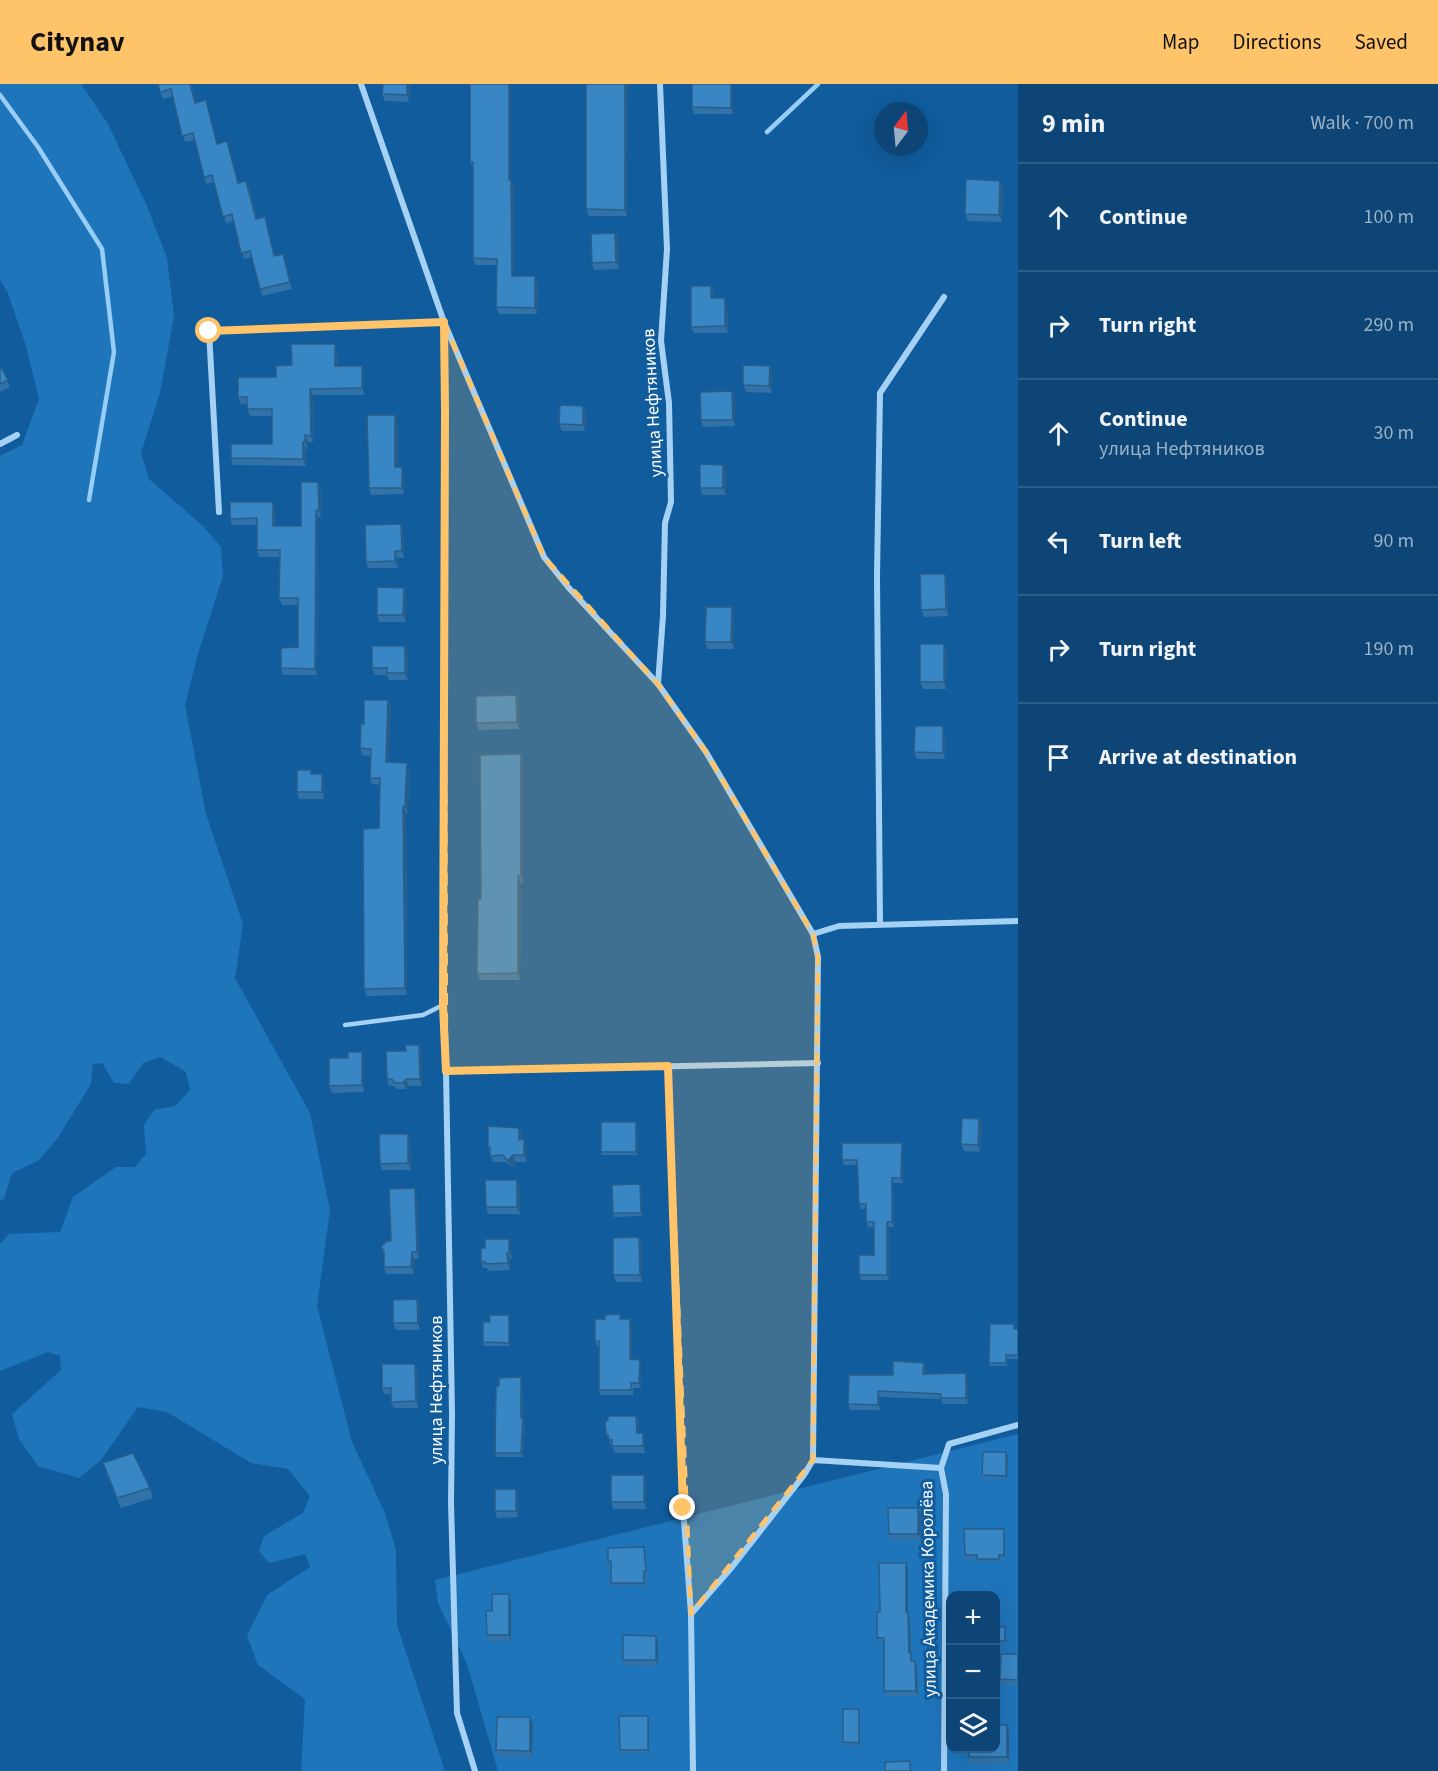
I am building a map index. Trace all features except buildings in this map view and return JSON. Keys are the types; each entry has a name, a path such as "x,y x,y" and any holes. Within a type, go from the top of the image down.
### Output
{"street":[{"path":"361,84 444,322 544,557 568,587 658,684 706,752 813,934 818,957 813,1460 804,1475 732,1567 691,1614"},
{"name":"улица Нефтяников","path":"658,684 663,616 665,523 671,501 669,403 661,341 667,249 660,84"},
{"path":"880,924 877,588 880,393 944,297"},
{"path":"219,512 209,331 444,322"},
{"name":"улица Нефтяников","path":"444,322 443,1005 452,1413 451,1503 457,1713 475,1771"},
{"path":"0,444 17,435"},
{"path":"813,934 839,926 1018,921"},
{"path":"446,1071 818,1063"},
{"path":"668,1066 683,1508 691,1614 693,1771"},
{"name":"улица Академика Королёва","path":"944,1771 946,1494 942,1468 949,1444 1018,1425"},
{"path":"813,1460 942,1468"}],"lane":[{"path":"345,1024 423,1015 443,1005"}],"highlighted area":[{"path":"444,322 544,557 658,684 706,752 813,934 818,957 813,1460 691,1614 668,1066 446,1071"}],"shaded area":[{"path":"0,84 81,84 108,124 147,206 167,258 174,316 160,393 141,453 149,479 204,527 221,547 223,576 197,657 185,705 206,814 243,924 235,978 310,1113 330,1210 317,1306 352,1442 385,1513 396,1550 397,1625 445,1771 301,1771 305,1699 258,1665 247,1636 267,1595 310,1567 305,1554 269,1563 259,1551 264,1536 303,1513 310,1496 288,1469 251,1463 167,1412 138,1407 101,1460 79,1478 38,1466 19,1439 12,1414 61,1370 60,1356 48,1352 0,1371 0,1244 9,1234 60,1232 73,1197 116,1167 135,1167 146,1154 144,1125 154,1110 175,1106 190,1090 186,1072 160,1057 143,1063 129,1084 114,1083 102,1063 93,1064 91,1084 57,1139 38,1161 12,1173 4,1199 0,1200 0,456 22,445 39,399 26,346 7,291 0,280"},
{"path":"1018,1434 1018,1771 498,1771 467,1664 438,1603 435,1580"}],"waterway":[{"path":"767,132 818,84"},
{"path":"0,95 38,147 102,249 114,352 89,500"}],"route":[{"path":"209,331 444,322 443,1005 446,1071 668,1066 683,1508"}]}
